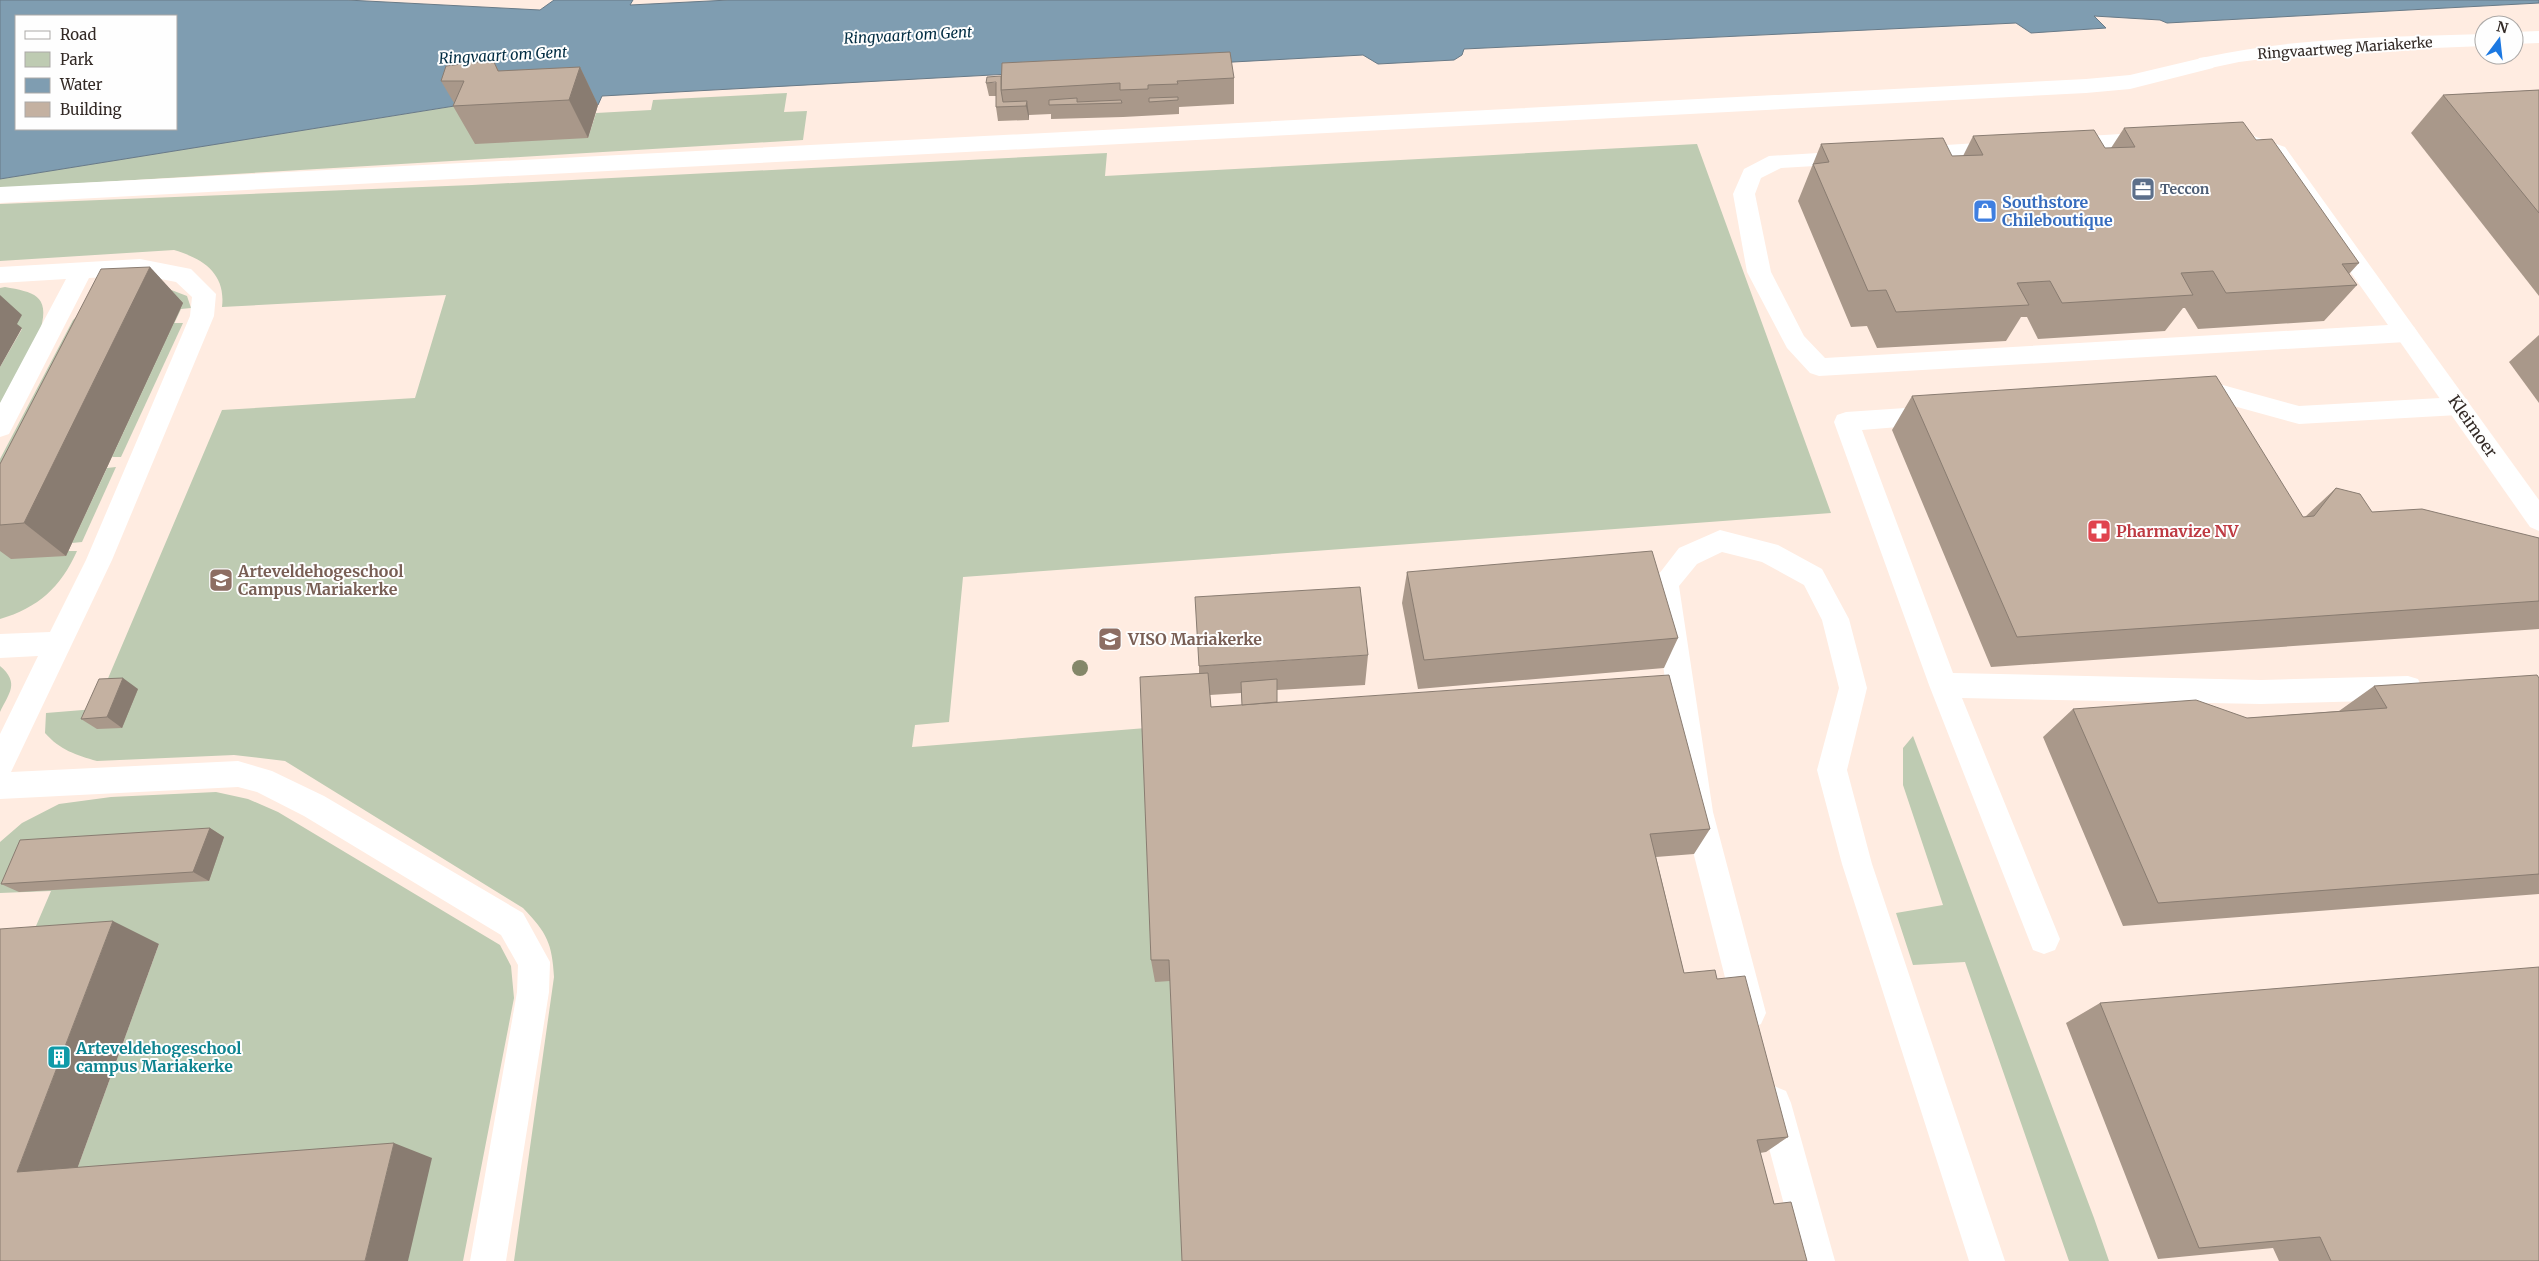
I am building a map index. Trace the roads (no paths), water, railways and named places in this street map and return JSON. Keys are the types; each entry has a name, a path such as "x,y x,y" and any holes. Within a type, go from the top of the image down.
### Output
{"street":[{"path":"2524,38 2539,37"},
{"name":"Ringvaartweg Mariakerke","path":"0,195 2086,86 2130,82 2239,55 2282,50 2474,40"},
{"name":"Kleimoer","path":"2406,333 1819,367 1795,342 1759,272 1744,194 1752,174 1776,161 2201,136 2239,138 2277,152 2406,333 2458,406 2539,520"},
{"path":"0,275 140,267 183,275 204,294 202,316 99,560 0,764"},
{"path":"0,427 82,270"},
{"path":"2170,397 2219,393 2299,415 2458,406"},
{"path":"1964,413 1846,422 1943,685 2044,939"},
{"path":"1757,1040 1698,812 1665,583 1688,556 1720,541 1769,553 1813,577 1835,619 1853,688 1832,770 1857,864 1987,1261"},
{"path":"0,646 59,643"},
{"path":"1943,685 2261,692 2430,687"},
{"path":"0,786 238,774 262,780 314,806 512,924 534,962 533,992 488,1261"},
{"path":"1767,1077 1817,1261"}],"water":[{"name":"Ringvaart om Gent","path":"0,0 347,0 540,10 554,0 633,0 630,5 729,0 2539,0 2539,3 2167,23 2160,20 2094,16 2106,28 2031,33 2016,23 1464,49 1462,55 1454,60 1378,64 1363,55 602,96 598,105 498,99 0,179"}],"place":[{"name":"Teccon","path":"2143,189"},
{"name":"Southstore Chileboutique","path":"1985,211"},
{"name":"Pharmavize NV","path":"2099,531"},
{"name":"Arteveldehogeschool Campus Mariakerke","path":"221,580"},
{"name":"VISO Mariakerke","path":"1110,639"},
{"name":"Arteveldehogeschool campus Mariakerke","path":"59,1057"}]}
